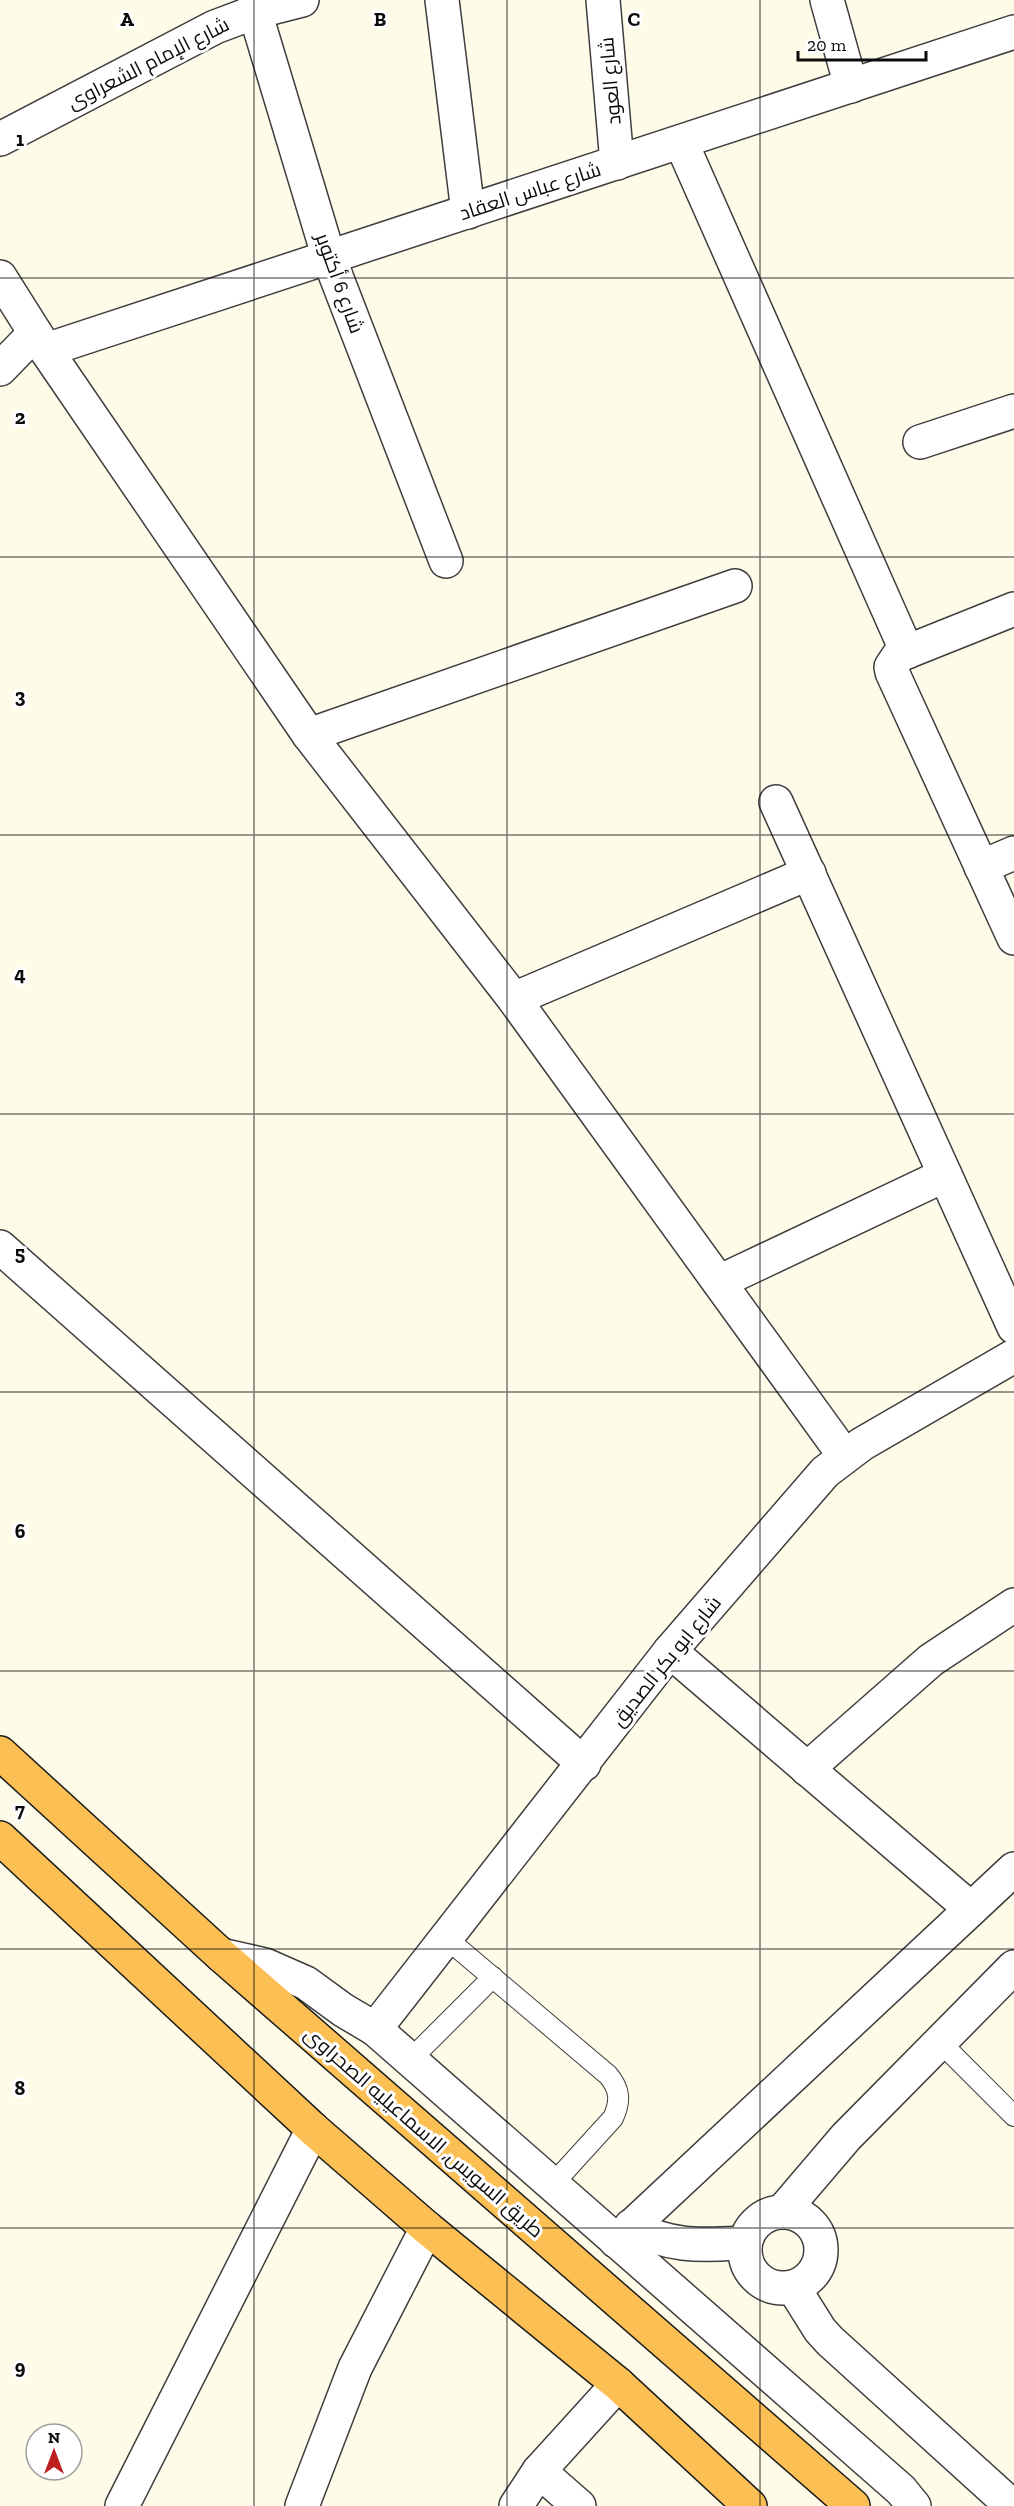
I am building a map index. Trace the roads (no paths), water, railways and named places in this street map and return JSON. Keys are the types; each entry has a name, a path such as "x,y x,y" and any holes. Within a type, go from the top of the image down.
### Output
{"highway":[{"name":"طريق السويس, الاسماعيليه الصحراوى","path":"0,1753 221,1955 853,2506"},
{"path":"0,1838 313,2129 427,2228 618,2384 750,2506"}],"street":[{"name":"شارع الإمام الشعراوى","path":"0,139 255,6 302,0"},
{"path":"442,0 468,212"},
{"name":"شارع العود","path":"603,0 617,163"},
{"path":"827,0 851,86"},
{"name":"شارع 6 أكتوبر","path":"255,6 328,258 446,561"},
{"name":"شارع عباس العقاد","path":"40,341 328,258 1014,32"},
{"path":"681,142 907,652"},
{"path":"0,277 40,341 309,735 514,999 844,1455"},
{"path":"0,369 40,341"},
{"path":"920,442 1014,411"},
{"path":"309,735 735,586"},
{"path":"1014,609 899,655 894,660 892,672 1014,938"},
{"path":"776,802 1014,1327"},
{"path":"981,867 1014,854"},
{"path":"514,999 809,873"},
{"path":"719,1282 945,1175"},
{"path":"0,1247 584,1764"},
{"name":"شارع ابو بكر الصديق","path":"375,2029 670,1651 825,1472 844,1455 1014,1356"},
{"path":"807,1769 931,1660 1014,1605"},
{"path":"670,1651 971,1910"},
{"path":"623,2234 1014,1869"},
{"path":"221,1955 266,1965 306,1983 343,2010 375,2029 552,2186 623,2234 901,2490 914,2506"},
{"path":"782,2212 846,2137 1014,1967"},
{"path":"122,2506 313,2129"},
{"path":"782,2212 806,2219 814,2228 821,2251 814,2273 804,2282 793,2287 781,2288 768,2285 757,2278 749,2268 744,2256 749,2231 758,2221 770,2214 782,2212"},
{"path":"302,2506 355,2368 427,2228"},
{"path":"623,2234 699,2246 745,2243"},
{"path":"793,2287 820,2330 830,2341 1012,2506"},
{"path":"516,2506 539,2471 618,2384"},
{"path":"539,2471 579,2506"}],"lane":[{"path":"446,1938 616,2084 620,2096 613,2118 552,2186"},
{"path":"410,2060 493,1977"},
{"path":"940,2042 1014,2116"}]}
